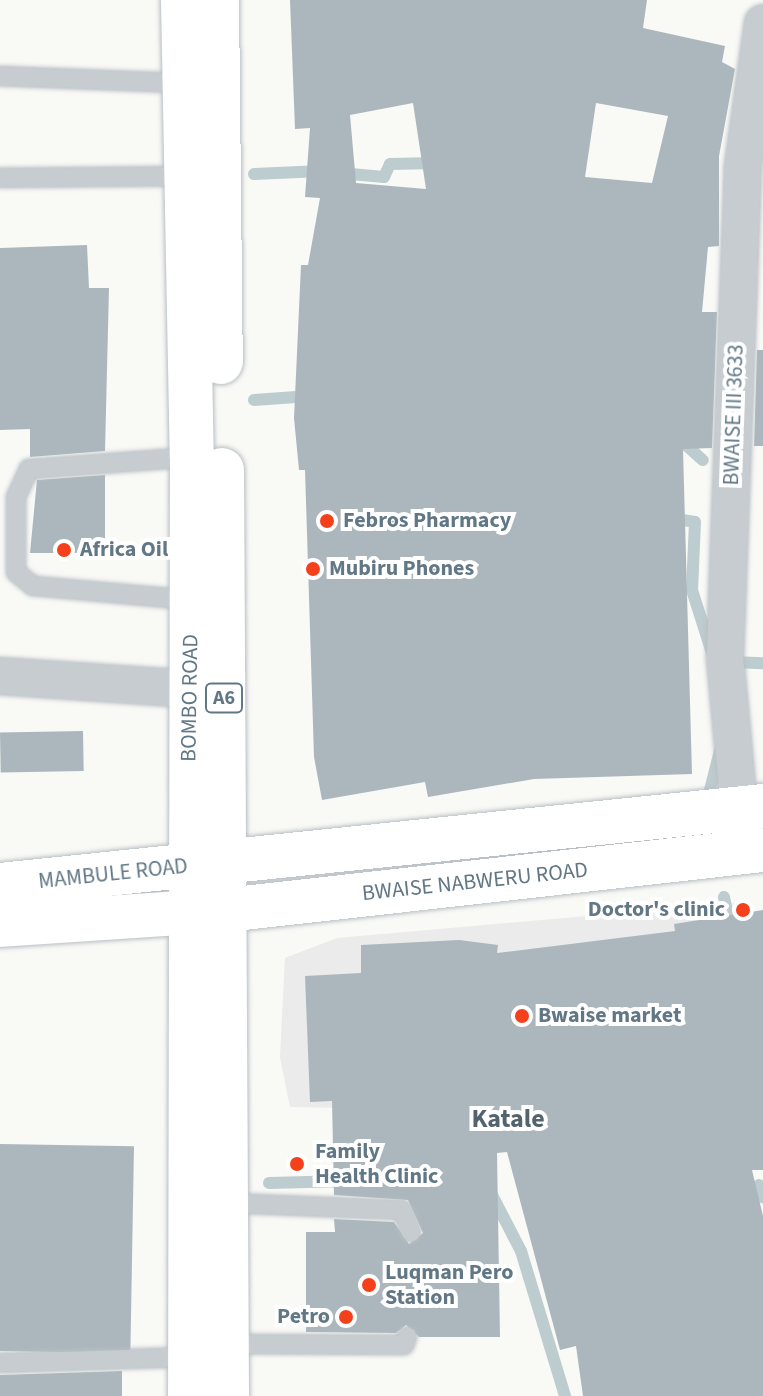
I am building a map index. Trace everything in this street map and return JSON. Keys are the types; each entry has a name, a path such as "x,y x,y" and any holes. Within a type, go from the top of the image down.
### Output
{"main road":[{"name":"BOMBO ROAD","path":"183,0 192,457 189,689 207,865"},
{"name":"BOMBO ROAD","path":"217,0 203,1366 227,1396"},
{"name":"BWAISE NABWERU ROAD","path":"207,865 751,807"},
{"name":"BWAISE NABWERU ROAD","path":"206,910 763,850"},
{"name":"MAMBULE ROAD","path":"0,885 207,865"},
{"name":"BOMBO ROAD","path":"203,1366 225,1203 206,910"},
{"name":"MAMBULE ROAD","path":"0,925 206,910"}],"street":[{"name":"BWAISE III 3633","path":"751,807 725,656 743,167 760,80 763,23"},
{"path":"0,676 189,689"}],"lane":[{"path":"0,76 184,83"},
{"path":"0,178 187,176"},
{"path":"191,600 33,586 16,572 16,497 29,469 192,457"},
{"path":"225,1203 402,1210 411,1232"},
{"path":"0,1363 203,1366 404,1345 407,1337"}],"shaded area":[{"name":"Bwaise market","path":"747,902 763,985 409,1109 290,1107 280,1057 285,958 337,938"}],"building":[{"path":"290,0 647,0 643,28 725,46 722,62 735,69 719,156 719,246 708,247 702,312 717,312 712,448 683,449 692,774 534,779 428,797 425,782 322,800 314,757 305,470 299,470 294,418 301,265 308,265 320,198 305,197 310,128 295,129","holes":["413,103 426,189 356,183 350,115","596,103 668,116 652,183 585,177"]},
{"path":"87,245 89,288 109,288 105,451 30,457 30,429 0,430 0,248"},
{"path":"757,350 763,350 763,446 754,446"},
{"path":"105,475 105,553 30,553 37,480"},
{"path":"83,731 84,771 1,772 0,732"},
{"path":"763,910 763,1170 752,1170 763,1216 763,1396 583,1396 576,1346 560,1350 507,1152 497,1153 500,1337 419,1337 406,1325 396,1333 306,1332 306,1232 335,1232 334,1219 394,1222 409,1244 423,1233 408,1200 334,1195 332,1101 310,1102 305,976 361,973 361,945 459,940 498,945 497,953 675,931 674,924"},
{"path":"0,1144 134,1146 130,1353 0,1351"},
{"path":"122,1371 122,1396 0,1396 0,1375"}],"waterway":[{"path":"340,173 384,177 390,164 436,163"},
{"path":"254,174 322,171"},
{"path":"254,400 310,396"},
{"path":"676,436 703,460"},
{"path":"670,518 695,522 692,590 711,650"},
{"path":"730,662 763,663"},
{"path":"710,790 721,747"},
{"path":"724,897 731,932"},
{"path":"269,1183 347,1181"},
{"path":"759,1185 763,1197"},
{"path":"491,1193 521,1251 565,1396"}],"place":[{"name":"Febros Pharmacy","path":"327,521"},
{"name":"Africa Oil","path":"64,550"},
{"name":"Mubiru Phones","path":"313,569"},
{"name":"Doctor's clinic","path":"743,910"},
{"name":"Bwaise market","path":"522,1016"},
{"name":"Family Health Clinic","path":"297,1164"},
{"name":"Luqman Pero Station","path":"369,1285"},
{"name":"Petro","path":"346,1317"}],"district":[{"name":"Katale","path":"508,1119"}]}
